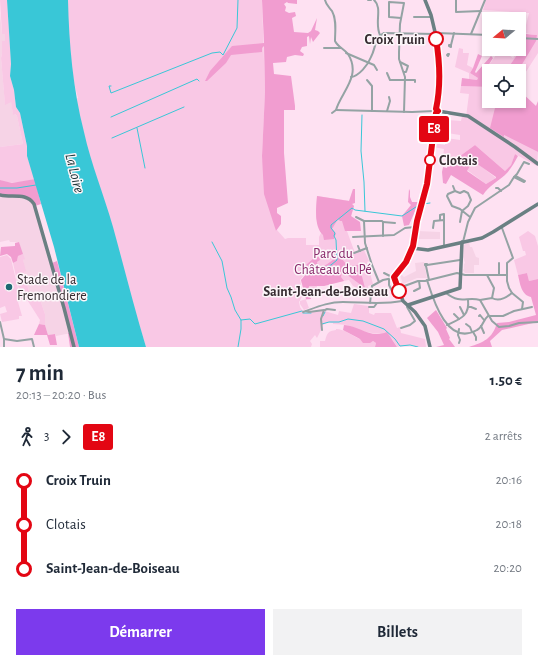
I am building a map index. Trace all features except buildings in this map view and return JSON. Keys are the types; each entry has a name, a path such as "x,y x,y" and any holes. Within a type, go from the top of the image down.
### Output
{"main road":[{"path":"425,0 432,18 440,64 438,97 426,188 412,248 406,262 391,279 406,303 425,326 430,347"},
{"path":"436,111 468,116 538,164"},
{"path":"0,195 24,196 31,200 34,204 74,347"},
{"path":"412,248 428,250 485,236 538,204"},
{"path":"406,303 449,294 460,288 463,242"}],"street":[{"path":"325,0 326,4 333,13 335,21 335,41 337,45 346,53 352,64 350,83 336,110 332,113"},
{"path":"374,0 378,4 379,17 377,29 380,35"},
{"path":"456,0 456,12 481,11"},
{"path":"471,34 485,0"},
{"path":"401,18 389,17 389,2 404,2 401,18 399,52 405,80 404,112"},
{"path":"414,17 432,18"},
{"path":"351,77 360,73 369,62 380,35 385,32 482,35"},
{"path":"450,47 454,33"},
{"path":"526,38 538,39"},
{"path":"324,48 341,48"},
{"path":"346,53 369,62 374,65 377,70"},
{"path":"400,62 408,66 406,72 404,72"},
{"path":"387,73 390,80 415,80 415,82"},
{"path":"367,80 372,86 372,111"},
{"path":"387,112 390,101 389,97"},
{"path":"336,110 387,112 436,111"},
{"path":"463,242 470,217 475,208 509,185 524,162 529,164"},
{"path":"453,186 455,191"},
{"path":"496,188 501,191"},
{"path":"460,222 462,211 468,206 471,200 468,193 464,191 460,193 455,191 448,194 447,196 452,206 462,211 470,217"},
{"path":"440,220 440,215 444,214 444,246"},
{"path":"356,217 364,221 395,223"},
{"path":"433,228 434,221 444,220"},
{"path":"364,221 364,236 372,265 379,282"},
{"path":"383,222 383,236"},
{"path":"501,226 513,259 507,263 507,284 512,293 523,301 524,305 522,309"},
{"path":"353,236 394,235 407,227 416,228"},
{"path":"358,246 360,251"},
{"path":"354,253 367,248"},
{"path":"462,260 426,265 428,280 433,297 447,325 458,333 477,330 489,316 503,316 514,311 532,307"},
{"path":"499,263 499,275"},
{"path":"384,273 391,279"},
{"path":"391,279 389,285 393,293 419,281 461,273 465,275 506,275"},
{"path":"487,275 494,289 492,298"},
{"path":"370,303 371,287 379,282 391,279"},
{"path":"414,291 420,288 419,281"},
{"path":"449,294 462,300 492,298 495,300 502,299 512,293"},
{"path":"447,325 464,315 468,308 468,300"},
{"path":"480,300 493,323 499,327 519,323 538,322"},
{"path":"335,310 321,309 308,312 304,311 319,305 342,302 365,304 406,303 415,321 410,325 401,328"},
{"path":"369,307 374,307 377,303"},
{"path":"460,307 464,315"},
{"path":"468,308 471,307 476,309"},
{"path":"322,330 320,319 325,310"},
{"path":"454,314 459,319"},
{"path":"479,316 480,315 484,320"},
{"path":"0,322 4,339 4,347"},
{"path":"466,324 476,337 476,340"},
{"path":"481,326 484,333"},
{"path":"459,329 459,343"},
{"path":"4,339 19,341 32,339 34,347"}],"shaded area":[{"path":"0,13 2,34 5,34 5,41 2,42 1,58 5,104 11,101 13,114 17,116 23,144 0,147"},
{"path":"0,194 19,196 33,202 71,333 56,336 55,334 48,335 45,325 45,314 41,302 30,296 24,272 24,259 19,242 10,242 9,240 0,242"},
{"path":"417,231 440,232 440,239 416,239"},
{"path":"469,242 470,247 472,247 476,257 479,258 479,265 474,265 474,273 465,273 463,270 465,263 463,257 464,245"},
{"path":"424,262 427,278 417,278 403,284 400,275 401,274 404,277 416,271 415,263"}],"green space":[{"path":"0,0 7,0 11,64 10,76 14,90 16,107 20,113 27,146 27,156 35,179 26,181 4,182 0,180 0,147 23,144 17,116 15,114 13,115 11,102 5,105 1,58 2,41 5,41 5,34 2,34"},
{"name":"Parc du Château du Pé","path":"65,0 262,0 265,92 262,156 276,231 277,230 285,239 306,238 306,245 319,245 319,237 321,233 316,218 317,196 350,201 354,206 350,220 344,223 355,253 364,250 369,261 367,262 373,284 368,286 369,292 358,292 359,289 353,286 349,280 326,284 324,286 317,285 317,295 309,295 311,299 306,300 309,308 304,310 300,304 300,301 306,299 301,280 305,275 306,268 304,270 304,275 300,280 303,295 299,302 300,307 304,313 321,310 338,315 339,311 351,313 354,304 368,306 369,313 374,315 375,313 391,313 397,328 400,327 401,333 425,339 426,347 410,345 397,347 392,339 381,334 364,332 348,325 333,324 328,322 321,326 321,330 317,338 315,335 310,341 312,344 311,347 146,347 93,175 76,99 78,98 73,79"},
{"path":"262,0 297,0 297,4 287,2 284,4 286,7 285,11 289,13 295,12 296,16 292,18 294,32 308,33 311,31 317,18 315,30 320,33 313,42 311,37 310,44 309,36 307,37 307,46 302,47 300,51 304,54 303,56 295,55 287,57 286,62 273,63 274,74 291,76 295,106 295,110 284,110 284,153 288,203 277,208 277,213 281,216 281,224 276,231 264,194 262,156 265,92 264,46 262,48 262,52 231,55 226,63 207,81 205,81 210,71 232,46 264,43"},
{"path":"486,0 538,0 538,53 526,72 526,64 522,64 537,35 526,33 526,25 529,13 483,10"},
{"path":"526,34 537,35 536,41 522,64 511,64 516,56 526,56"},
{"path":"459,48 463,49 463,53 469,53 467,65 473,68 470,73 478,78 477,80 469,79 469,73 455,67"},
{"path":"478,54 482,56 475,72 476,73 482,66 482,87 461,86 462,78 477,80 478,78 470,73"},
{"path":"491,56 493,58 489,64 484,64"},
{"path":"495,56 510,56 513,58 516,56 511,64 490,64"},
{"path":"461,86 482,87 482,108 495,108 504,136 538,152 537,166 515,154 511,165 505,171 475,145 456,159 443,156 444,149 433,147 433,143 445,145 446,138 460,140 460,135 447,133 448,120 461,121 462,116 466,117 469,94 460,93"},
{"path":"526,97 536,106 538,101 538,152 504,135 504,137 490,128 495,108 526,108"},
{"path":"475,145 505,171 511,165 515,154 518,156 507,173 483,195 451,175 446,184 443,183 443,167 447,168 449,158 456,159","holes":["473,161 496,177 486,184 467,171"]},
{"path":"473,160 496,178 486,184 467,170"},
{"path":"35,179 41,204 35,206 30,198 0,194 0,180 12,183"},
{"path":"353,189 355,189 355,203 352,204 354,206 351,216 360,222 361,231 345,231 342,221 338,219 332,229 336,234 334,239 324,240 317,222 317,196 349,201"},
{"path":"409,189 412,202 419,202 409,225 404,226 402,216 411,205 408,202"},
{"path":"528,231 535,236 538,246 538,279 529,281 527,273 518,275 514,260 526,255 525,251 523,251 519,237"},
{"path":"19,242 23,254 18,256 17,261 13,263 11,257 7,254 0,256 1,247 15,246 15,243"},
{"path":"23,254 26,271 24,272 30,296 41,302 45,314 45,325 39,324 40,320 26,298 21,299 13,263 17,261 18,256"},
{"name":"Stade de la Fremondiere","path":"7,255 11,259 21,301 18,302 22,316 19,316 19,319 2,322 0,314 7,312 5,306 0,308 0,257"},
{"name":"Parc du Château du Pé","path":"319,257 320,260 317,262 318,269 338,257 340,257 349,267 359,265 365,288 342,271 341,277 344,281 324,286 309,286 309,295 311,299 306,299 301,280 306,273 306,265 314,258"},
{"path":"57,261 79,347 70,347 68,333 71,333 52,263"},
{"path":"527,273 529,281 538,279 538,323 502,330 490,341 492,347 469,347 487,339 493,333 497,323 509,322 536,315 531,297 525,294 520,285 518,275"},
{"path":"436,310 447,328 449,339 455,347 436,347 444,345 438,332 427,318"},
{"path":"39,324 45,325 48,335 55,334 57,345 50,345 47,335 34,335"},
{"path":"344,325 375,334 387,332 397,347 375,347 376,343 373,341 370,343 363,343 360,339 343,330"},
{"path":"336,329 345,331 360,339 374,342 376,343 375,347 320,347 320,341 325,341 328,333"}],"water":[{"name":"La Loire","path":"7,0 68,0 72,66 80,116 90,156 113,227 146,347 79,347 54,247 27,156 27,146 20,113 16,107 14,90 10,76 11,64"}],"waterway":[{"path":"111,86 109,86 111,93 212,53 220,52 223,55 237,28 238,0"},
{"path":"111,117 197,79 199,81"},
{"path":"112,138 184,107"},
{"path":"362,115 361,151 365,211"},
{"path":"137,128 145,168"},
{"path":"0,188 17,188 36,185"},
{"path":"423,204 430,203"},
{"path":"303,269 314,267 316,272 331,265 337,260 336,240 334,236 335,233 331,228 331,225 352,208 355,210 402,216 419,205"},
{"path":"212,242 222,261 227,288 235,310 241,320 238,347"},
{"path":"241,320 250,319 255,324 302,311"},
{"path":"323,316 325,312"},
{"path":"303,313 311,313"},
{"path":"322,324 339,322 348,319 363,321 384,329 400,346 410,345 418,347"}],"bus line":[{"name":"E8","path":"399,291 394,277 406,262 413,246 417,221 426,188 436,113 438,111 436,109 440,64 436,39"}],"place":[{"name":"Croix Truin","path":"436,39"},
{"name":"Clotais","path":"430,160"},
{"name":"Stade de la Fremondiere","path":"9,287"},
{"name":"Saint-Jean-de-Boiseau","path":"399,291"}]}
